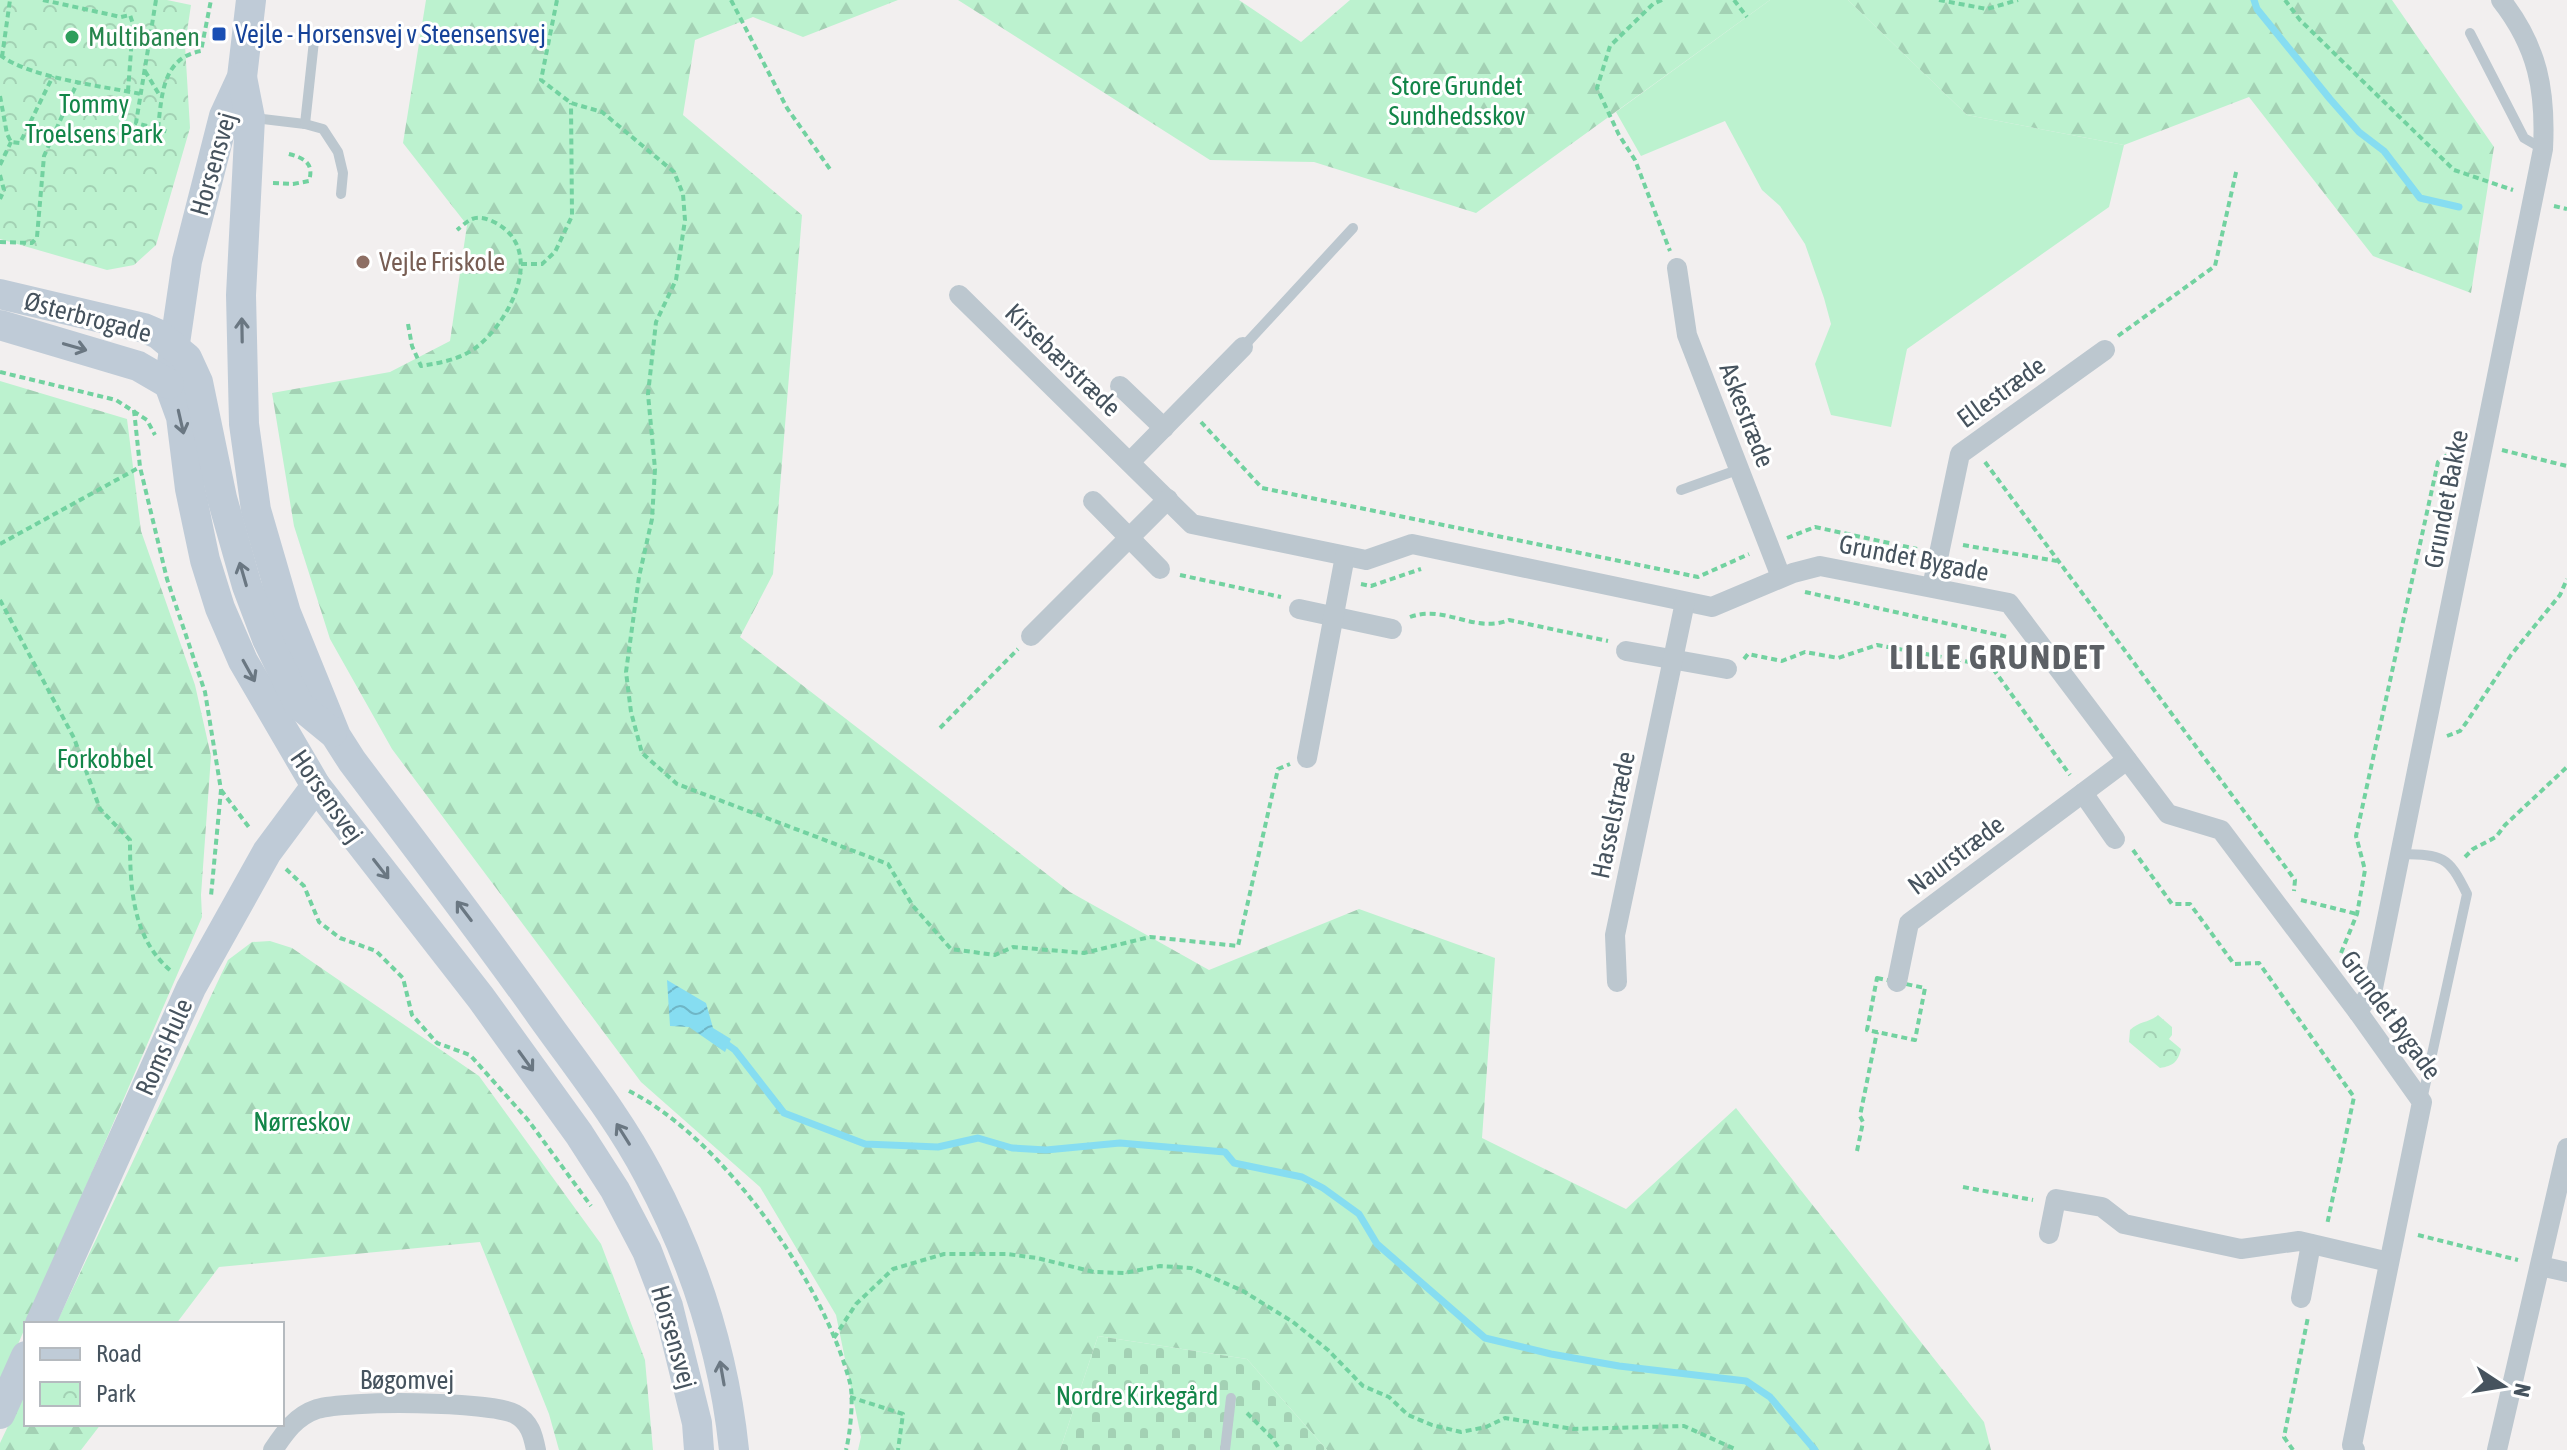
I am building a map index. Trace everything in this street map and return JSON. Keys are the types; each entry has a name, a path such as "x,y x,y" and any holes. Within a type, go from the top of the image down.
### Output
{"main road":[{"name":"Horsensvej","path":"251,0 237,117 245,436 256,510 286,613 336,736 511,973 607,1108 647,1172 678,1235 719,1353 734,1450"},
{"name":"Horsensvej","path":"237,117 187,261 169,384 181,417 190,489 205,560 220,608 243,661 316,786 481,998 579,1134 615,1190 647,1251 668,1306 697,1423 699,1450"},
{"name":"Østerbrogade","path":"0,294 144,328 173,346"},
{"name":"Østerbrogade","path":"0,325 138,366 169,384"},
{"path":"173,346 187,358 198,382 222,498 247,586 267,639 299,705 336,736"},
{"name":"Roms Hule","path":"41,1322 191,988 267,852 316,786"},
{"path":"0,1414 24,1360"}],"street":[{"name":"Grundet Bakke","path":"2358,1012 2373,988 2543,149 2545,110 2540,80 2531,50 2515,17 2501,0"},
{"name":"Askestræde","path":"1677,268 1687,335 1781,577"},
{"name":"Kirsebærstræde","path":"959,295 1130,462"},
{"path":"1130,462 1243,347"},
{"name":"Ellestræde","path":"1932,587 1933,546 1960,454 2105,350"},
{"path":"1120,386 1164,428"},
{"name":"Grundet Bygade","path":"1130,462 1192,524 1366,560 1412,544 1712,607 1781,577 1820,566 2009,603 2168,814 2221,830 2422,1102 2352,1445 2355,1450"},
{"path":"1031,636 1168,499"},
{"path":"1093,501 1160,569"},
{"path":"1307,758 1345,556"},
{"name":"Hasselstræde","path":"1617,982 1615,935 1685,602"},
{"path":"1299,609 1392,629"},
{"path":"1626,651 1727,669"},
{"name":"Naurstræde","path":"1897,982 1909,923 2127,760"},
{"path":"2083,793 2115,839"},
{"path":"2497,1450 2567,1148"},
{"path":"2049,1234 2056,1199 2102,1207 2124,1224 2241,1249 2299,1241 2389,1262"},
{"path":"2301,1298 2316,1245"},
{"path":"2540,1266 2567,1272"},
{"name":"Bøgomvej","path":"273,1450 290,1425 318,1409 439,1403 493,1408 517,1415 532,1430 536,1450"}],"lane":[{"path":"2470,33 2524,138 2543,149"},
{"path":"305,124 314,41"},
{"path":"237,117 305,124 323,129 338,152 343,173 341,194"},
{"path":"1243,347 1353,228"},
{"path":"1681,490 1740,469"},
{"path":"2400,854 2433,855 2454,867 2467,894 2422,1102"},
{"path":"1225,1450 1231,1398"}],"path":[{"path":"10,0 1,56 13,64 53,76 141,94"},
{"path":"43,0 121,17 130,15 133,24 128,91"},
{"path":"156,0 136,123 169,132"},
{"path":"158,128 162,98 172,68 180,57 201,51 211,0"},
{"path":"557,0 541,80 571,103 602,112 612,120 674,172 683,194 685,220 676,280 656,322 648,394 655,469 652,519 639,577 626,672 631,712 642,753 677,784 888,864 913,906 951,949 995,955 1013,947 1084,953 1150,937 1238,946 1278,769 1307,758"},
{"path":"731,0 787,108 832,172"},
{"path":"1662,0 1653,4 1610,46 1597,88 1619,135 1635,160 1677,268"},
{"path":"1734,0 1747,17"},
{"path":"1939,0 1987,9 2018,0"},
{"path":"2285,0 2300,20 2454,170 2532,199"},
{"path":"145,71 162,98"},
{"path":"11,142 20,143 53,76"},
{"path":"0,242 32,243 37,237 44,156 78,81"},
{"path":"0,96 2,119 11,142"},
{"path":"521,264 542,264 555,252 572,216 571,103"},
{"path":"0,165 11,142"},
{"path":"263,182 293,184 309,181 312,172 308,162 285,153"},
{"path":"2105,350 2121,332 2215,266 2237,168"},
{"path":"0,175 4,190 0,199"},
{"path":"408,324 412,346 421,366 447,362 474,349 497,325 512,302 521,275 520,251 504,227 486,218 473,219 457,230"},
{"path":"0,372 116,400 134,410 140,467 167,579 205,692 221,790 210,904 219,938"},
{"path":"1185,406 1262,488 1698,577 1815,527 2060,562"},
{"path":"2331,945 2340,956 2357,914 2365,870 2356,836 2438,462 2458,448 2461,432"},
{"path":"1972,444 2295,880 2294,899 2303,910"},
{"path":"2484,445 2567,466"},
{"path":"0,544 140,467"},
{"path":"1341,579 1371,586 1423,568"},
{"path":"1160,569 1289,598 1299,609"},
{"path":"2425,733 2448,736 2460,731 2511,655 2560,595 2567,579"},
{"path":"1795,593 1803,592 2018,639"},
{"path":"0,600 74,738 100,809 130,840 134,910 155,957 191,988"},
{"path":"1392,629 1404,619 1426,611 1493,626 1509,620 1624,644 1626,651"},
{"path":"940,728 1031,636"},
{"path":"1727,669 1737,667 1748,654 1782,661 1805,652 1838,658 1877,645 1991,666 2083,793"},
{"path":"2454,867 2473,849 2496,837 2567,767"},
{"path":"221,790 267,852 304,886 319,922 340,938 376,951 403,978 412,1015 437,1043 470,1055 528,1120 598,1217"},
{"path":"2115,839 2126,841 2172,904 2190,904 2234,964 2259,963 2354,1097 2316,1245"},
{"path":"2294,899 2357,914"},
{"path":"1877,978 1897,982 1925,988 1915,1040 1867,1030 1877,978"},
{"path":"1857,1151 1863,1122 1860,1116 1877,1032"},
{"path":"623,1088 648,1100 733,1176 771,1224 826,1315 851,1386 846,1450"},
{"path":"1963,1187 2017,1197"},
{"path":"2396,1230 2540,1266"},
{"path":"834,1338 856,1304 893,1269 944,1254 1007,1254 1094,1272 1124,1273 1160,1266 1191,1268 1243,1291 1293,1322 1328,1350 1363,1386 1389,1397 1408,1415 1432,1425 1461,1432 1486,1427 1505,1418 1573,1429 1684,1426 1737,1450"},
{"path":"2293,1450 2284,1437 2310,1310 2301,1298"},
{"path":"850,1397 903,1414 898,1450"},
{"path":"1231,1398 1273,1439 1280,1450"}],"green space":[{"name":"Tommy Troelsens Park","path":"0,0 167,0 191,5 185,45 190,128 156,245 134,265 107,270 0,239"},
{"path":"426,0 898,0 803,37 753,17 695,40 683,115 802,215 773,574 740,637 1070,892 1209,970 1359,909 1495,958 1482,1138 1626,1209 1736,1108 1984,1422 1991,1450 1327,1450 1247,1359 1098,1336 1060,1450 858,1450 861,1437 836,1315 760,1187 641,1082 392,749 330,639 294,526 272,393 390,372 450,341 467,225 403,143"},
{"name":"Store Grundet Sundhedsskov","path":"958,0 1239,0 1301,42 1350,0 1770,0 1476,213 1314,162 1210,160"},
{"path":"1770,0 1848,0 1967,115 2124,145 2109,207 1907,349 1891,427 1831,415 1815,364 1831,324 1805,244 1780,206 1762,190 1725,121 1641,156 1616,112"},
{"path":"1848,0 2392,0 2494,147 2471,293 2373,256 2249,97 2124,145 1967,115"},
{"name":"Forkobbel","path":"0,381 127,419 141,531 195,685 211,756 202,917 28,1322 24,1322 24,1330 0,1386"},
{"name":"Nørreskov","path":"270,941 292,948 479,1076 601,1244 645,1360 653,1450 559,1450 549,1414 480,1242 219,1267 178,1322 57,1322 228,960 252,942"},
{"path":"2158,1015 2172,1027 2169,1039 2181,1049 2174,1063 2160,1068 2129,1042 2130,1030"},
{"name":"Nordre Kirkegård","path":"1098,1336 1247,1359 1327,1450 1060,1450"},
{"path":"24,1392 24,1426 99,1426 81,1450 0,1450 0,1443"}],"water":[{"path":"667,980 706,1003 713,1028 731,1039 725,1052 689,1027 670,1026"}],"waterway":[{"path":"2254,0 2257,9 2330,99 2359,132 2384,151 2420,198 2459,207"},
{"path":"721,1040 735,1050 784,1113 865,1144 938,1147 978,1138 1012,1148 1046,1150 1120,1143 1225,1152 1234,1163 1302,1177 1359,1214 1377,1244 1485,1338 1619,1366 1746,1381 1770,1397 1815,1450"}],"place":[{"name":"Vejle - Horsensvej v Steensensvej","path":"219,34"},
{"name":"Multibanen","path":"72,37"},
{"name":"Vejle Friskole","path":"363,262"}],"district":[{"name":"LILLE GRUNDET","path":"1998,657"}]}
